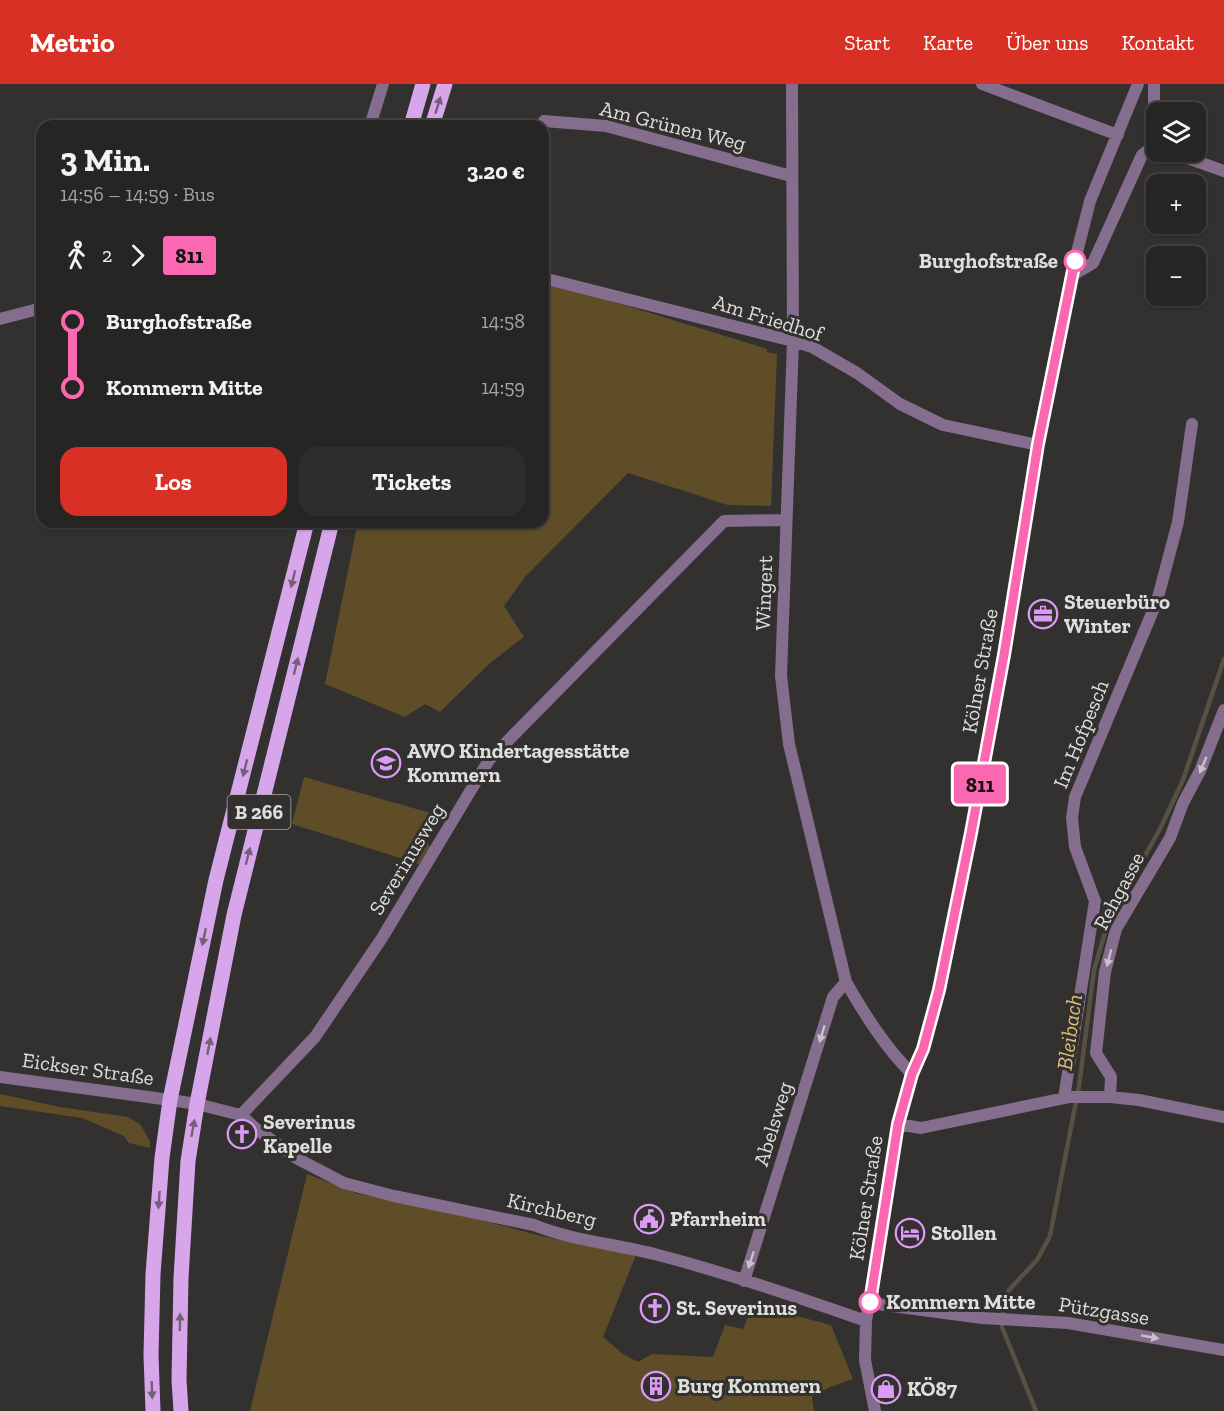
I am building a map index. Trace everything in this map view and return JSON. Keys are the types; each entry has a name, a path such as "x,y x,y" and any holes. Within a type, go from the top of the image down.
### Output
{"main road":[{"path":"413,120 423,84"},
{"path":"434,120 445,84"},
{"name":"B 266","path":"153,1411 151,1355 153,1274 162,1158 170,1100 216,880 306,528"},
{"name":"B 266","path":"181,1411 179,1380 181,1278 188,1161 197,1104 234,915 331,528"}],"street":[{"path":"372,120 383,84"},
{"name":"Wingert","path":"792,84 793,341 781,676 789,744 846,982 863,1011 896,1057 912,1074"},
{"path":"984,84 1118,135"},
{"name":"Kölner Straße","path":"875,1411 865,1360 866,1321 898,1124 912,1074 923,1049 939,990 1004,655 1038,444 1071,276 1090,201 1138,84"},
{"path":"1154,84 1154,102"},
{"name":"Am Grünen Weg","path":"549,121 606,126 791,176"},
{"path":"1071,276 1093,263 1142,155 1146,152"},
{"path":"1199,162 1224,171"},
{"name":"Am Friedhof","path":"549,279 793,341 812,348 857,374 900,404 943,425 1038,444"},
{"path":"0,319 36,310"},
{"name":"Im Hofpesch","path":"1072,1098 1095,901 1075,846 1072,818 1075,797 1157,601 1178,522 1192,424"},
{"name":"Severinusweg","path":"241,1115 315,1037 382,938 489,760 724,521 785,520"},
{"name":"Rehgasse","path":"1110,1097 1111,1077 1096,1053 1104,972 1116,929 1170,838 1224,710"},
{"name":"Abelsweg","path":"744,1281 833,997 846,982"},
{"name":"Eickser Straße","path":"0,1077 170,1100"},
{"path":"898,1124 921,1128 1072,1098 1110,1097 1139,1100 1224,1117"},
{"path":"170,1100 241,1115"},
{"name":"Kirchberg","path":"241,1115 256,1129 298,1159 344,1183 394,1196 534,1225 553,1233 640,1250 866,1321"},
{"name":"Pützgasse","path":"870,1302 1003,1320 1068,1323 1224,1350"}],"shaded area":[{"path":"549,282 777,354 771,506 728,505 628,473 525,577 504,606 524,637 489,664 440,712 425,704 405,717 325,684 357,528 549,528"},
{"path":"304,777 441,816 426,840 430,847 419,864 292,824"},
{"path":"0,1094 60,1107 128,1117 140,1124 150,1141 150,1148 129,1143 124,1136 82,1118 0,1106"},
{"path":"307,1174 359,1194 451,1212 545,1237 636,1255 603,1337 623,1354 638,1362 652,1354 713,1357 725,1325 743,1329 753,1305 831,1325 853,1379 830,1387 812,1397 814,1411 250,1411"}],"waterway":[{"name":"Bleibach","path":"1036,1411 1002,1327 1004,1301 1009,1290 1037,1260 1050,1236 1079,1086 1094,970 1104,936 1114,911 1160,829 1183,780 1224,659"}],"bus line":[{"name":"811","path":"870,1302 898,1124 912,1074 923,1049 939,990 971,833 1004,655 1038,444 1075,261"}],"place":[{"name":"Burghofstraße","path":"1075,261"},
{"name":"Steuerbüro Winter","path":"1043,614"},
{"name":"AWO Kindertagesstätte Kommern","path":"386,763"},
{"name":"Severinus Kapelle","path":"242,1134"},
{"name":"Pfarrheim","path":"649,1219"},
{"name":"Stollen","path":"910,1233"},
{"name":"Kommern Mitte","path":"870,1302"},
{"name":"St. Severinus","path":"655,1308"},
{"name":"Burg Kommern","path":"656,1386"},
{"name":"KÖ87","path":"886,1389"}]}
